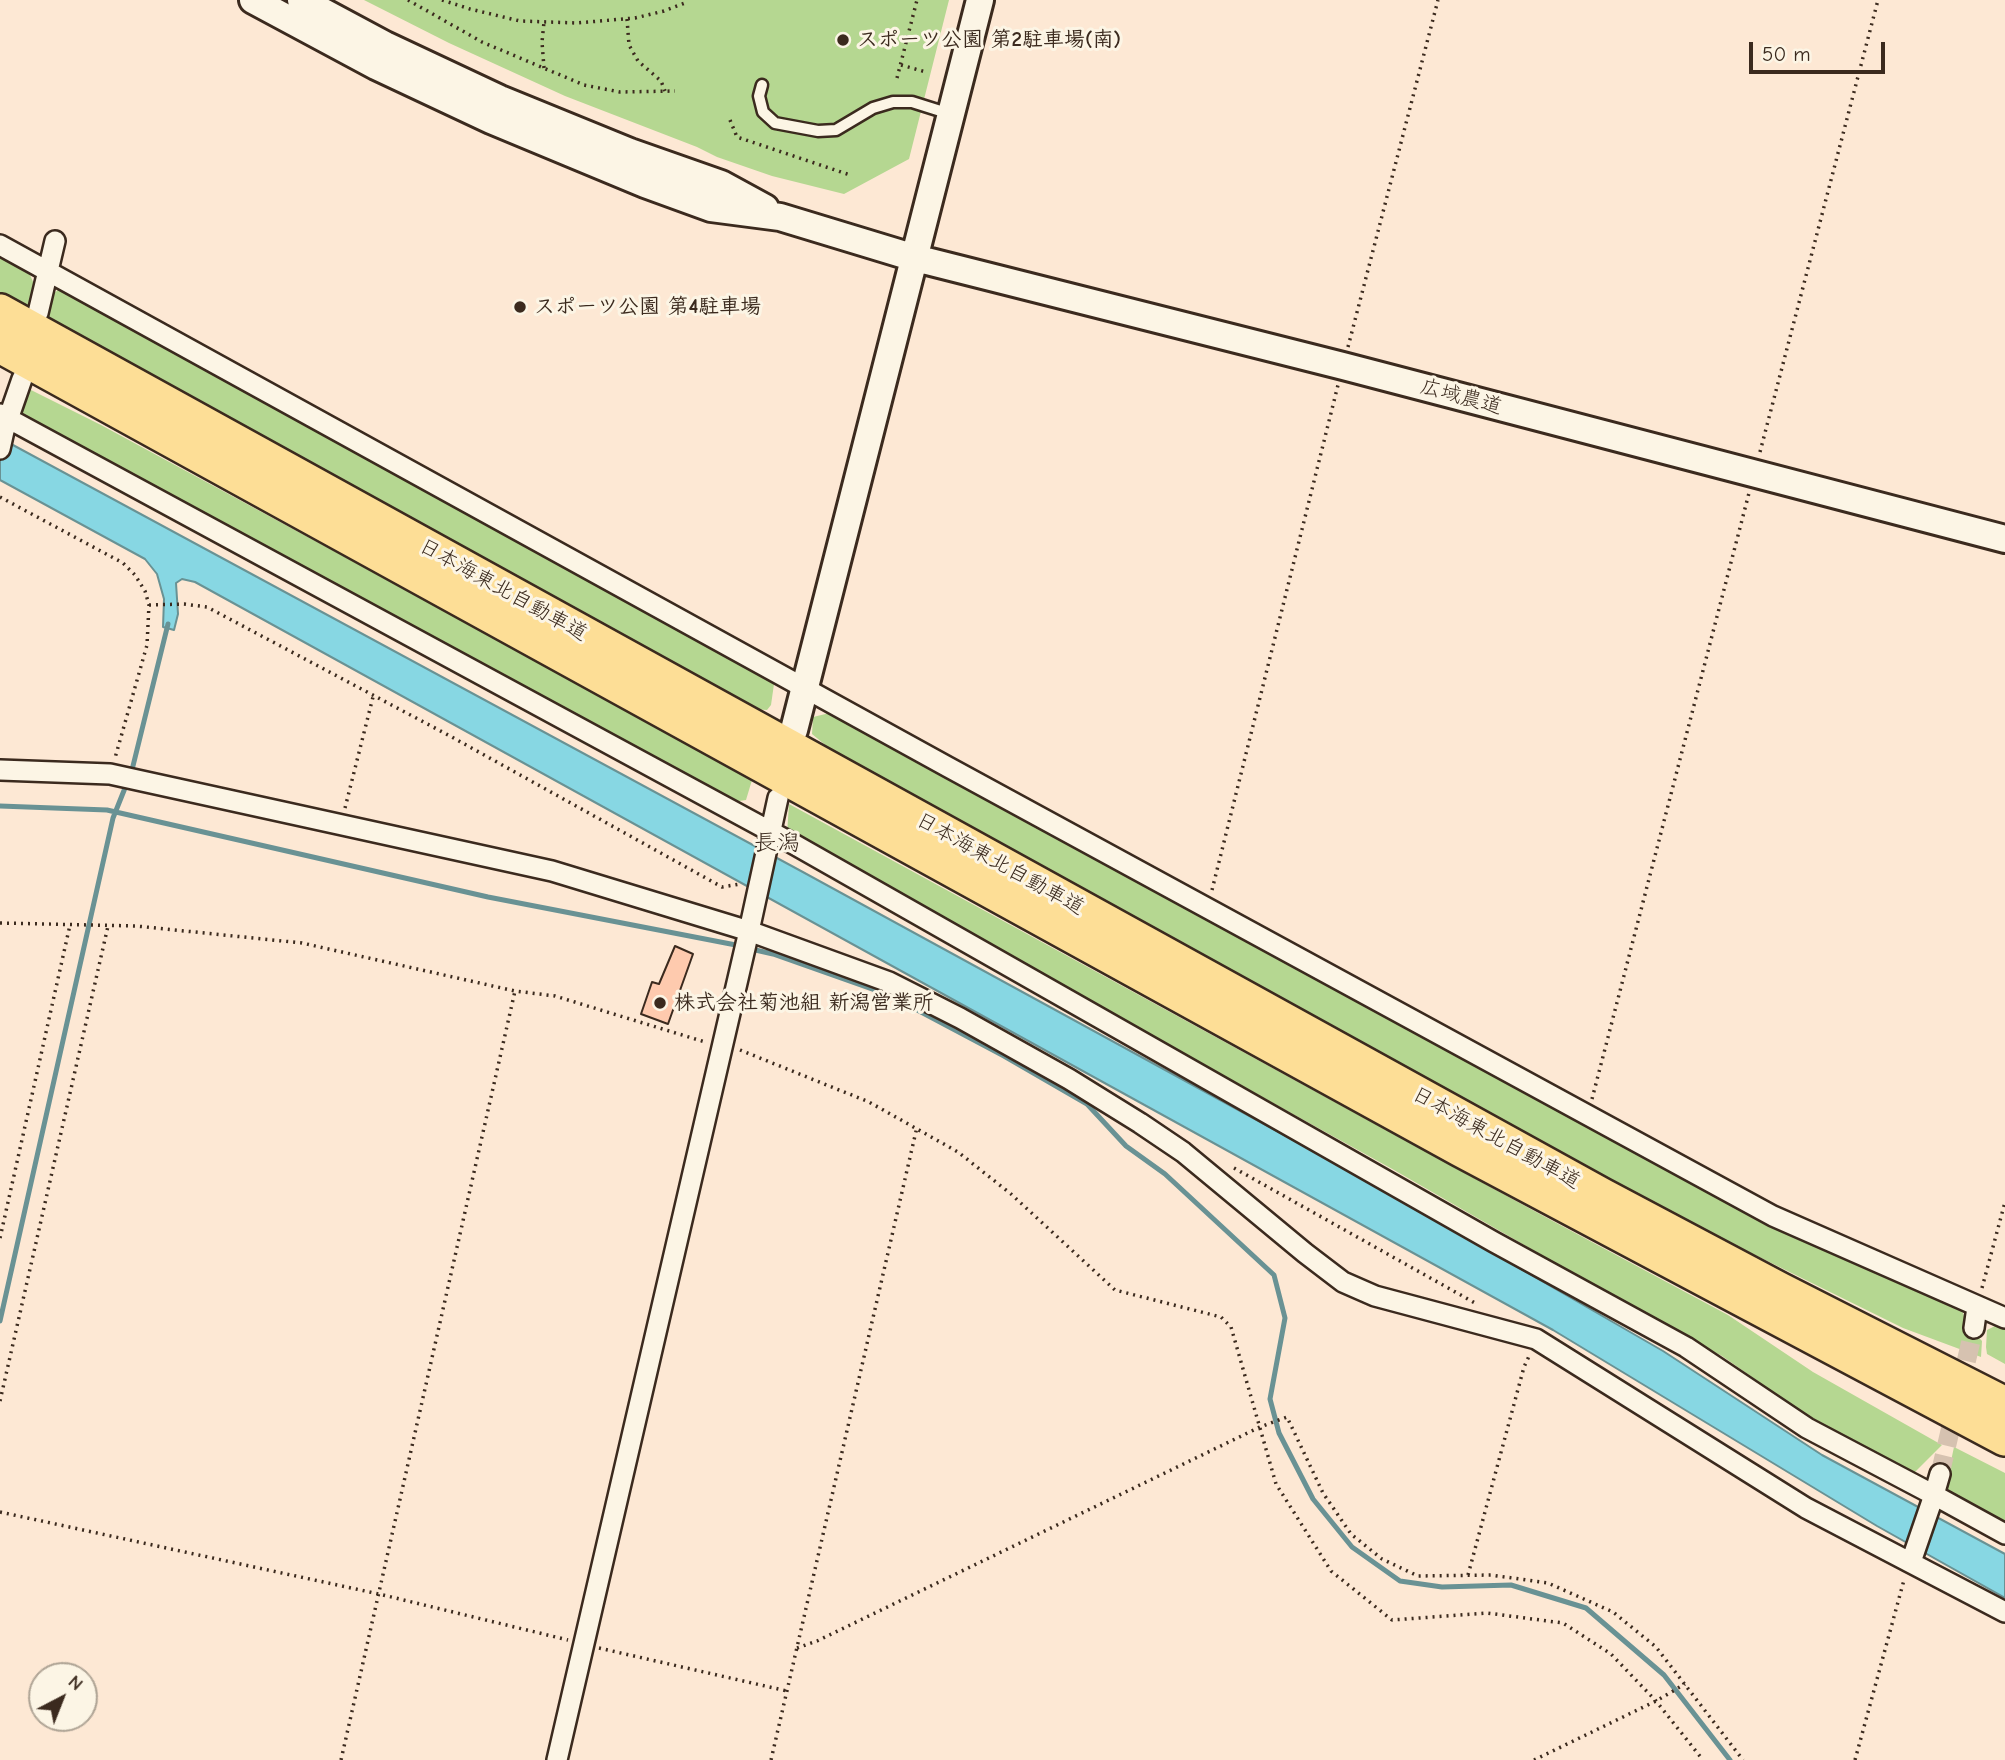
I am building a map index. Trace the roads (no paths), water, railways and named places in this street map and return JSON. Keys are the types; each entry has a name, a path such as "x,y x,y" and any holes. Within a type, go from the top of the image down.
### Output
{"highway":[{"name":"日本海東北自動車道","path":"0,312 1602,1196 1766,1298 2005,1438"},
{"name":"日本海東北自動車道","path":"0,345 1461,1149 1766,1298 2005,1405"},
{"path":"1766,1298 2005,1386"},
{"path":"1766,1298 1869,1377 2005,1450"}],"street":[{"path":"253,0 376,66 491,120 584,159 711,208 780,217"},
{"path":"301,0 385,45 500,99 630,152 721,184 780,217"},
{"path":"794,730 980,0"},
{"name":"広域農道","path":"780,217 915,258 1343,366 2005,539"},
{"path":"38,313 55,241"},
{"path":"0,245 803,688 1773,1216 2005,1318"},
{"path":"22,379 3,428 771,835 1494,1242 1686,1347 1807,1427 1933,1499 2005,1534"},
{"path":"0,770 113,775 552,871 889,982 1069,1079 1183,1152 1343,1282 1375,1296 1536,1339 1806,1508 2005,1612"},
{"path":"556,1760 778,798"},
{"path":"1974,1328 1977,1307"},
{"path":"1911,1562 1940,1474"}],"lane":[{"path":"762,85 759,96 763,112 775,123 818,131 836,130 873,108 893,102 912,103 950,114"}],"water":[{"path":"0,438 1372,1183 1663,1351 1822,1455 2005,1554 2005,1598 1877,1526 1553,1330 195,582 182,579 176,583 178,614 174,630 163,627 164,599 157,574 145,559 0,480"}],"waterway":[{"path":"131,774 168,624"},
{"path":"0,1321 113,818 127,783"},
{"path":"0,806 107,810 488,897 741,946"},
{"path":"751,949 773,954 889,995 1087,1104 1126,1146 1165,1174 1274,1275 1285,1318 1270,1399 1279,1433 1313,1499 1352,1547 1400,1581 1442,1587 1511,1585 1586,1608 1664,1675 1730,1760"}],"tunnel":[{"path":"1940,1474 1974,1328"}],"place":[{"name":"スポーツ公園 第2駐車場(南)","path":"843,40"},
{"name":"スポーツ公園 第4駐車場","path":"520,307"},
{"name":"株式会社菊池組 新潟営業所","path":"660,1003"}],"district":[{"name":"長潟","path":"777,843"}]}
